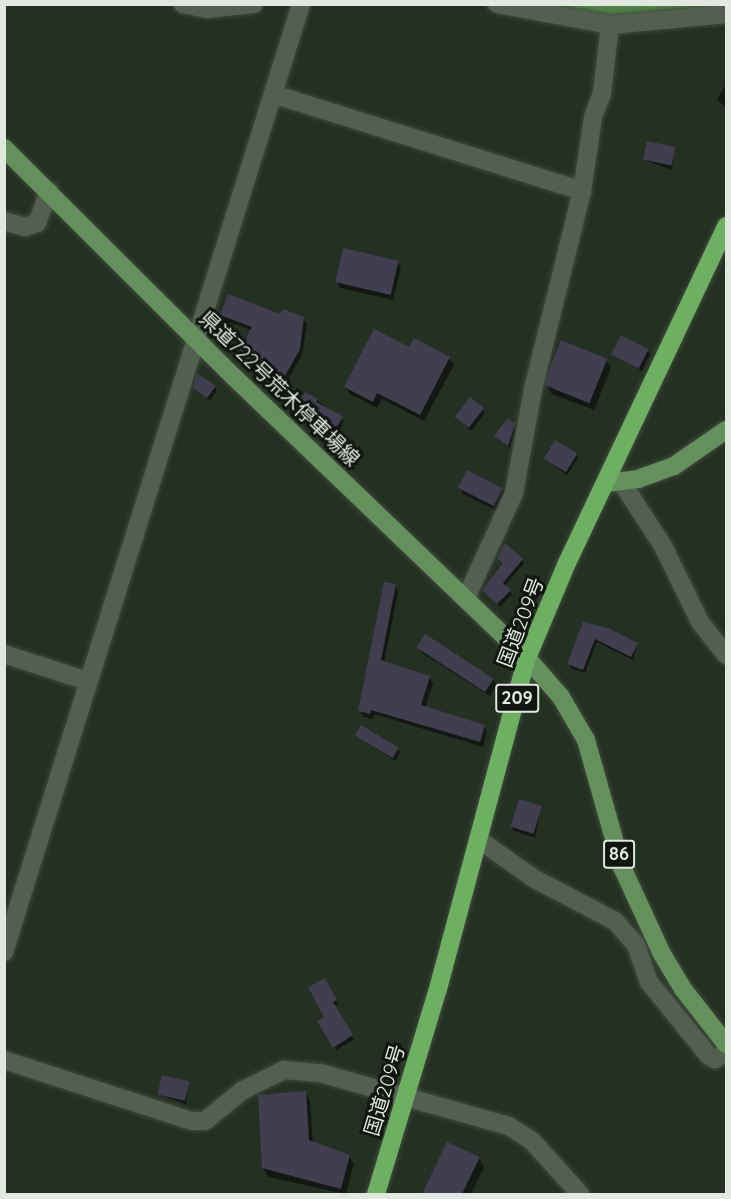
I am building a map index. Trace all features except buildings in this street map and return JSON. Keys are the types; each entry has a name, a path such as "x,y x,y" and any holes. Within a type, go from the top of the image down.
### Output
{"highway":[{"name":"国道209号","path":"376,1194 405,1099 527,658 614,483 726,226"}],"main road":[{"name":"県道722号荒木停車場線","path":"4,148 195,337 527,658"},
{"path":"614,483 674,466 726,430"},
{"name":"86","path":"527,658 561,697 586,740 622,867 662,954 683,989 726,1044"}],"street":[{"path":"183,4 207,9 254,4"},
{"path":"4,952 87,681 301,4"},
{"path":"497,4 610,25 726,14"},
{"path":"466,598 514,493 533,389 546,346 582,191 593,117 603,93 610,25"},
{"path":"273,94 582,191"},
{"path":"4,221 25,227 37,223 49,191"},
{"path":"614,483 663,546 700,622 726,655"},
{"path":"4,654 87,681"},
{"path":"478,839 533,878 615,921 636,945 649,982 709,1056 715,1059 726,1053"},
{"path":"4,1060 192,1121 205,1121 243,1090 284,1070 320,1072 405,1099 509,1126 532,1141 580,1194"}],"shaded area":[{"path":"726,4 726,8 610,20 525,5"}]}
